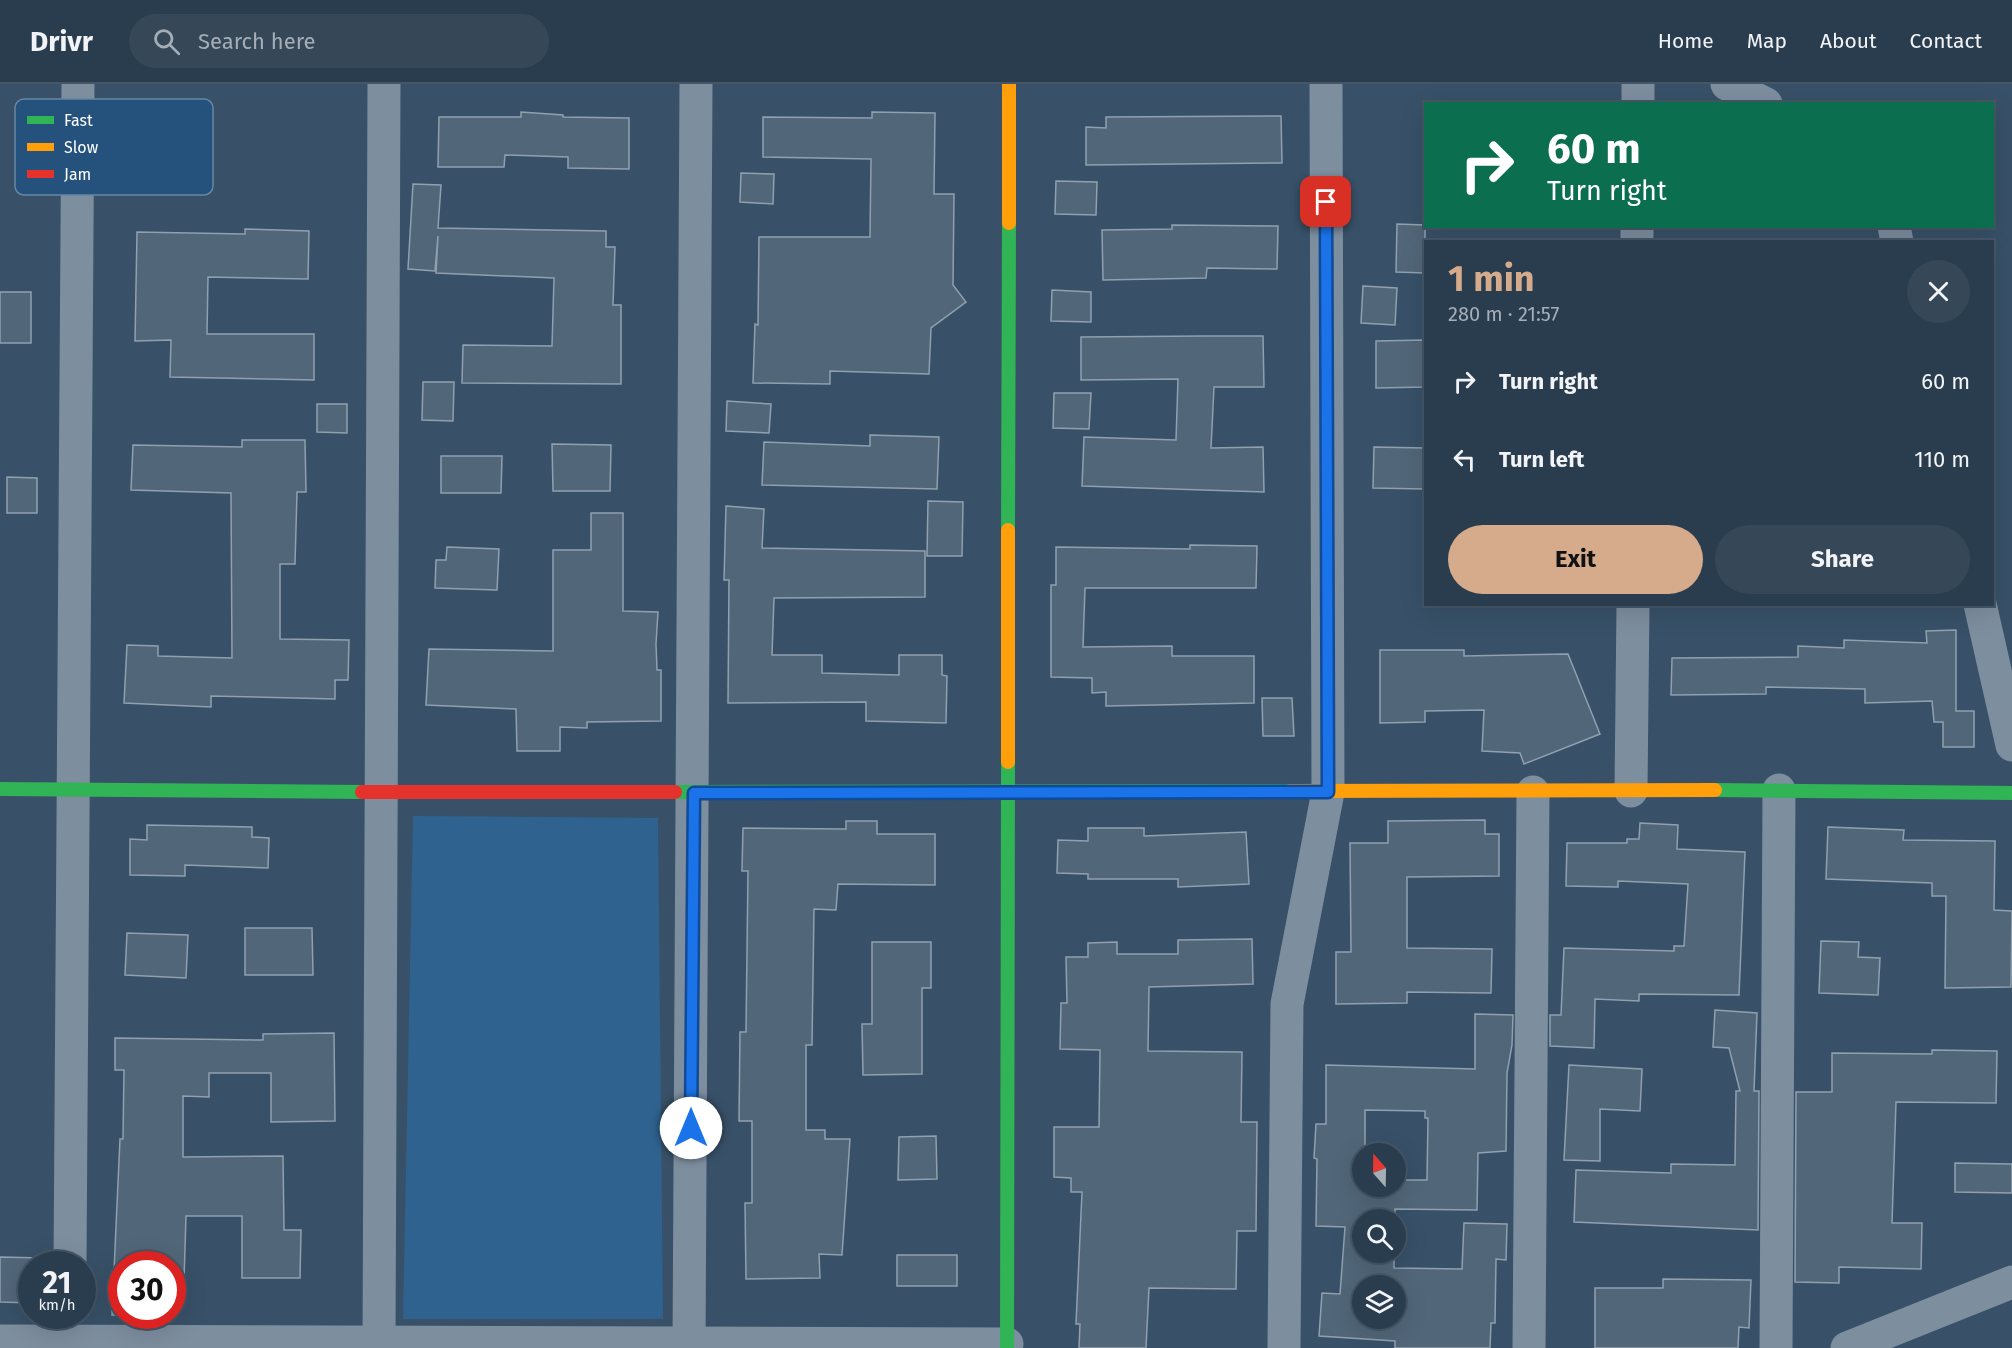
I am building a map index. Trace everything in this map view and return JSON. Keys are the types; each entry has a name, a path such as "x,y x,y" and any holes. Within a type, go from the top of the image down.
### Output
{"street":[{"path":"78,84 78,99"},
{"path":"379,1345 384,84"},
{"path":"689,1346 694,793 696,84"},
{"path":"0,1341 70,1335 379,1345 1007,1346 1009,84"},
{"path":"1284,1348 1287,1004 1328,792 1326,84"},
{"path":"1638,84 1638,102"},
{"path":"1727,84 1762,102"},
{"path":"70,1251 77,195"},
{"path":"1631,791 1633,606"},
{"path":"1980,606 2012,745"},
{"path":"0,789 694,793 1779,790 2012,793"},
{"path":"1776,1348 1779,790"},
{"path":"1529,1348 1533,792"},
{"path":"1847,1348 2012,1282"}],"shaded area":[{"path":"413,816 658,818 663,1319 403,1319"}],"building":[{"path":"521,112 563,115 563,117 629,118 629,169 568,168 568,157 505,155 504,167 438,167 439,117 521,117"},
{"path":"872,112 935,113 934,194 954,194 953,285 966,302 931,328 929,374 830,371 830,384 753,383 755,324 758,325 759,237 870,237 871,159 763,157 763,117 872,118"},
{"path":"1281,116 1282,163 1086,165 1086,127 1106,128 1106,117"},
{"path":"741,173 774,174 773,204 740,202"},
{"path":"1056,181 1097,182 1096,215 1055,214"},
{"path":"413,184 441,185 438,228 606,231 606,247 615,247 613,305 621,305 621,384 462,383 463,345 552,346 554,278 436,273 438,236 435,271 408,269"},
{"path":"1397,224 1424,225 1424,273 1396,272"},
{"path":"1172,225 1278,226 1277,269 1207,268 1206,278 1103,280 1102,230 1172,229"},
{"path":"245,229 309,231 308,279 208,277 207,334 314,334 314,380 170,377 171,340 135,341 137,232 245,234"},
{"path":"1363,286 1397,288 1395,325 1361,323"},
{"path":"1052,290 1091,292 1091,322 1051,321"},
{"path":"0,292 31,292 31,343 0,343"},
{"path":"1263,336 1264,387 1214,387 1211,448 1263,447 1264,492 1082,486 1084,437 1176,440 1178,379 1081,380 1081,337"},
{"path":"1424,340 1424,387 1376,388 1376,341"},
{"path":"423,382 454,382 453,421 422,420"},
{"path":"1054,393 1091,393 1089,429 1053,428"},
{"path":"727,401 771,404 769,433 726,431"},
{"path":"317,404 347,404 347,433 317,432"},
{"path":"870,435 939,437 937,489 762,485 764,442 870,446"},
{"path":"242,440 305,440 306,492 297,492 295,564 280,564 280,639 349,640 348,680 335,680 335,699 211,696 211,707 124,703 127,645 158,646 158,656 232,658 231,493 131,490 133,445 242,447"},
{"path":"552,444 611,445 610,491 553,491"},
{"path":"1374,447 1424,448 1424,489 1373,488"},
{"path":"441,456 502,456 501,493 441,493"},
{"path":"7,477 37,478 37,513 7,513"},
{"path":"928,501 963,502 962,556 927,556"},
{"path":"726,506 764,509 762,548 925,551 925,597 774,598 772,655 822,655 822,673 899,675 899,655 942,655 942,675 947,676 946,723 866,721 866,702 728,703 729,580 724,580"},
{"path":"591,513 623,513 623,611 658,612 656,644 657,670 661,670 661,721 587,722 587,728 560,727 560,751 517,751 516,709 426,705 429,649 553,651 553,550 591,550"},
{"path":"1190,545 1257,546 1256,588 1085,588 1083,647 1172,646 1172,656 1254,656 1254,703 1106,706 1106,692 1092,693 1092,678 1051,677 1051,585 1056,585 1056,547 1190,549"},
{"path":"447,547 499,549 497,590 435,588 436,560 446,560"},
{"path":"1956,630 1956,711 1974,711 1974,747 1943,747 1943,722 1934,722 1932,701 1865,703 1865,689 1766,687 1766,694 1671,695 1672,658 1798,657 1798,646 1844,648 1844,640 1927,643 1926,631"},
{"path":"1380,650 1464,650 1464,656 1568,654 1600,734 1524,764 1520,753 1482,751 1484,710 1425,711 1425,722 1380,723"},
{"path":"1262,698 1292,698 1294,736 1263,736"},
{"path":"1485,820 1485,834 1499,834 1499,876 1407,877 1407,948 1492,949 1491,993 1407,992 1407,1003 1336,1004 1336,952 1351,952 1350,843 1388,843 1388,821"},
{"path":"846,821 877,821 877,834 935,834 935,885 838,884 836,910 814,909 812,1045 806,1045 806,1130 825,1130 825,1139 850,1139 842,1255 819,1254 820,1278 746,1279 745,1203 752,1203 752,1121 739,1121 740,1032 746,1032 748,871 742,871 743,828 846,829"},
{"path":"1640,823 1678,825 1677,849 1745,852 1739,995 1639,994 1639,1001 1595,999 1594,1048 1550,1046 1550,1015 1561,1015 1564,948 1674,951 1674,946 1684,946 1688,884 1618,881 1618,887 1566,886 1567,843 1627,843 1627,839 1639,839"},
{"path":"147,825 252,827 252,837 269,838 268,868 185,865 185,876 130,875 130,839 147,840"},
{"path":"1828,827 1904,830 1903,840 1995,841 1994,910 2012,911 2011,987 1945,988 1946,896 1932,896 1932,883 1826,879"},
{"path":"1088,828 1144,828 1144,836 1246,832 1249,884 1178,887 1178,879 1088,879 1088,874 1057,873 1058,840 1088,841"},
{"path":"245,928 312,928 313,975 245,975"},
{"path":"127,933 188,935 186,978 125,975"},
{"path":"1252,939 1253,984 1149,987 1148,1051 1242,1052 1241,1122 1257,1122 1256,1231 1237,1231 1236,1289 1149,1288 1146,1348 1079,1348 1080,1324 1076,1324 1082,1192 1071,1192 1071,1178 1054,1177 1054,1127 1099,1127 1100,1050 1060,1049 1061,1003 1067,1003 1066,957 1088,957 1088,943 1117,942 1117,954 1178,954 1178,940"},
{"path":"1821,941 1859,942 1858,957 1880,958 1878,995 1819,993"},
{"path":"872,942 931,942 931,988 922,988 922,1074 863,1075 862,1024 872,1024"},
{"path":"1715,1010 1757,1013 1754,1091 1759,1091 1758,1230 1574,1222 1576,1170 1671,1173 1671,1164 1735,1165 1736,1091 1740,1091 1729,1048 1713,1047"},
{"path":"1475,1014 1513,1015 1512,1045 1507,1073 1506,1151 1478,1153 1477,1210 1352,1209 1352,1263 1394,1263 1394,1268 1462,1269 1464,1223 1507,1224 1506,1260 1496,1259 1495,1323 1491,1323 1490,1348 1395,1348 1395,1341 1319,1336 1322,1293 1340,1294 1345,1227 1316,1226 1317,1159 1314,1158 1316,1124 1326,1124 1326,1065 1475,1069"},
{"path":"334,1033 335,1121 271,1122 271,1073 209,1073 209,1097 183,1096 183,1157 283,1156 284,1230 301,1230 300,1278 242,1278 242,1216 186,1216 185,1251 115,1251 120,1139 123,1139 124,1070 115,1070 115,1038 263,1040 263,1034"},
{"path":"1932,1050 1997,1051 1996,1103 1896,1102 1892,1223 1922,1223 1921,1269 1839,1267 1839,1283 1795,1282 1796,1092 1832,1092 1832,1053 1932,1054"},
{"path":"1569,1065 1642,1069 1640,1111 1600,1109 1600,1161 1564,1160"},
{"path":"936,1136 937,1179 898,1180 899,1137"},
{"path":"1955,1163 2012,1164 2012,1193 1955,1192"},
{"path":"897,1255 957,1255 957,1286 897,1286"},
{"path":"0,1257 18,1257 18,1303 0,1302"},
{"path":"1663,1279 1751,1280 1749,1328 1739,1327 1738,1348 1595,1348 1595,1288 1663,1288"}],"traffic: fast":[{"path":"1008,530 1009,223"},
{"path":"1007,1348 1008,762"},
{"path":"0,789 362,792"},
{"path":"1715,790 2012,793"},
{"path":"675,792 1290,791"}],"traffic: slow":[{"path":"1009,84 1009,223"},
{"path":"1008,530 1008,762"},
{"path":"1290,791 1715,790"}],"traffic: jam":[{"path":"362,792 675,792"}],"route":[{"path":"691,1128 694,793 1328,792 1326,202"}]}
